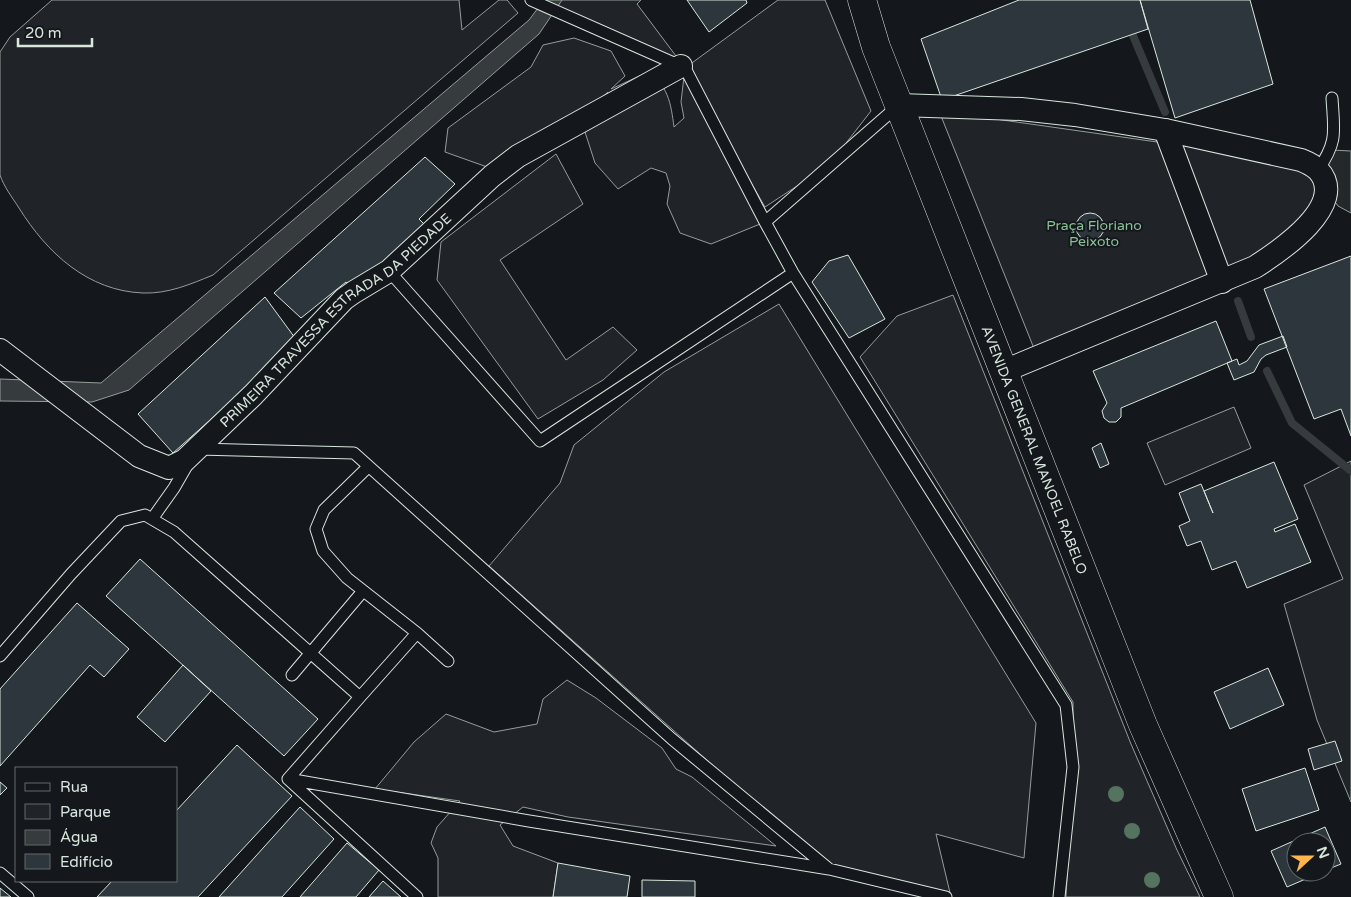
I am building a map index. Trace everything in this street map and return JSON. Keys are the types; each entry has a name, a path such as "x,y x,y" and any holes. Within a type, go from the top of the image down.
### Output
{"main road":[{"name":"AVENIDA GENERAL MANOEL RABELO","path":"862,0 876,47 898,105 1143,725 1219,897"}],"street":[{"name":"PRIMEIRA TRAVESSA ESTRADA DA PIEDADE","path":"0,350 138,456 169,468 185,460 253,395 344,299 389,271 492,176 518,156 680,66"},
{"path":"898,105 1021,109 1165,130 1301,160 1318,170 1326,187 1326,197 1316,216 1276,254 1256,267 1004,371"},
{"path":"1165,130 1222,282"}],"lane":[{"path":"531,0 685,68 793,273 1066,705 1073,767 1059,897"},
{"path":"1318,170 1331,150 1334,137 1332,98"},
{"path":"765,222 898,105"},
{"path":"389,271 540,441 793,273"},
{"path":"152,518 174,488 196,449 354,453 672,739 829,869"},
{"path":"368,467 324,510 316,528 323,551 347,578 417,633 448,661"},
{"path":"0,656 71,574 121,521 145,515 174,532 360,697"},
{"path":"292,674 363,591"},
{"path":"288,779 417,633"},
{"path":"288,779 529,821 829,869 946,897"},
{"path":"288,779 417,897"},
{"path":"0,873 28,897"}],"green space":[{"path":"52,0 459,0 462,30 499,0 507,0 518,13 213,275 170,290 143,293 123,291 104,285 71,267 42,240 8,192 0,175 0,52 10,37"},
{"path":"531,0 641,0 637,4 685,68"},
{"path":"778,0 825,0 871,111 829,165 765,207 694,84 765,222 711,244 680,233 667,204 670,186 666,173 651,168 618,189 595,163 585,132 595,118 608,92 582,115 490,168 445,152 448,128 531,67 543,45 574,38 611,51 625,76 611,89 646,73 653,77 664,88 670,102 674,127 684,118 681,102 685,68"},
{"name":"Praça Floriano Peixoto","path":"939,111 1305,163 1315,169 1321,204 1224,284 1039,361"},
{"path":"556,154 583,204 500,260 566,360 613,327 637,350 603,380 538,419 437,280 441,242"},
{"path":"953,295 1131,744 1177,850 1200,897 1066,897 1073,767 1073,702 860,357 897,316"},
{"path":"779,304 1036,723 1024,858 936,834 951,897 829,869 489,566 560,483 574,445 664,372"},
{"path":"1234,407 1251,448 1165,485 1147,443"},
{"path":"1351,461 1351,802 1317,720 1284,604 1343,579 1304,485"},
{"path":"567,680 596,698 662,748 676,769 692,777 776,846 568,817 523,807 500,825 513,846 558,863 553,897 438,897 438,858 431,843 437,827 460,801 375,789 414,742 446,714 494,732 537,724 543,699"}],"shaded area":[{"path":"1331,150 1351,151 1351,213 1338,206 1328,192 1327,157"}],"water":[{"path":"544,0 562,0 539,34 129,390 92,402 0,401 0,379 101,383 529,20"}],"building":[{"path":"687,0 746,0 747,3 709,32"},
{"path":"1019,0 1140,0 1148,29 942,100 921,39"},
{"path":"1140,0 1250,0 1273,84 1175,118"},
{"path":"425,157 455,184 419,219 427,227 352,287 346,282 301,318 274,293"},
{"path":"1090,213 1100,217 1104,227 1100,237 1090,241 1080,237 1076,227 1080,217"},
{"path":"848,255 885,319 849,338 812,282 829,261"},
{"path":"1351,256 1351,436 1341,409 1314,419 1264,289"},
{"path":"265,297 298,342 173,453 138,414"},
{"path":"1216,321 1232,361 1121,408 1121,417 1116,422 1109,422 1104,418 1102,411 1107,403 1093,371"},
{"path":"1283,336 1287,347 1266,355 1261,359 1254,372 1234,380 1227,363 1237,359 1239,365 1247,361 1259,345"},
{"path":"1101,443 1109,464 1100,468 1092,448"},
{"path":"1274,462 1298,519 1274,529 1275,532 1295,524 1311,562 1247,588 1236,561 1212,570 1201,541 1187,546 1179,526 1190,521 1179,493 1201,484 1213,513 1204,491"},
{"path":"140,559 318,719 284,756 106,596"},
{"path":"77,603 129,649 104,677 90,665 0,766 0,689"},
{"path":"183,665 211,691 165,742 137,717"},
{"path":"1268,668 1284,705 1230,729 1214,692"},
{"path":"1335,741 1342,761 1314,770 1308,749"},
{"path":"237,745 292,796 198,897 97,897 111,882 178,882 178,809"},
{"path":"1305,768 1319,810 1256,831 1242,789"},
{"path":"0,782 7,788 0,795"},
{"path":"300,807 334,839 282,897 219,897"},
{"path":"1325,827 1327,832 1314,832"},
{"path":"347,843 379,870 356,897 300,897"},
{"path":"1286,844 1286,882 1299,882 1287,887 1271,851"},
{"path":"1336,852 1341,864 1336,866"},
{"path":"558,863 630,876 627,897 553,897"},
{"path":"642,880 695,881 695,897 642,897"},
{"path":"383,881 401,897 369,897"},
{"path":"0,888 11,897 0,897"}],"waterway":[{"path":"1129,26 1165,112"},
{"path":"1238,301 1251,337"},
{"path":"1267,371 1292,423 1351,471"}]}
